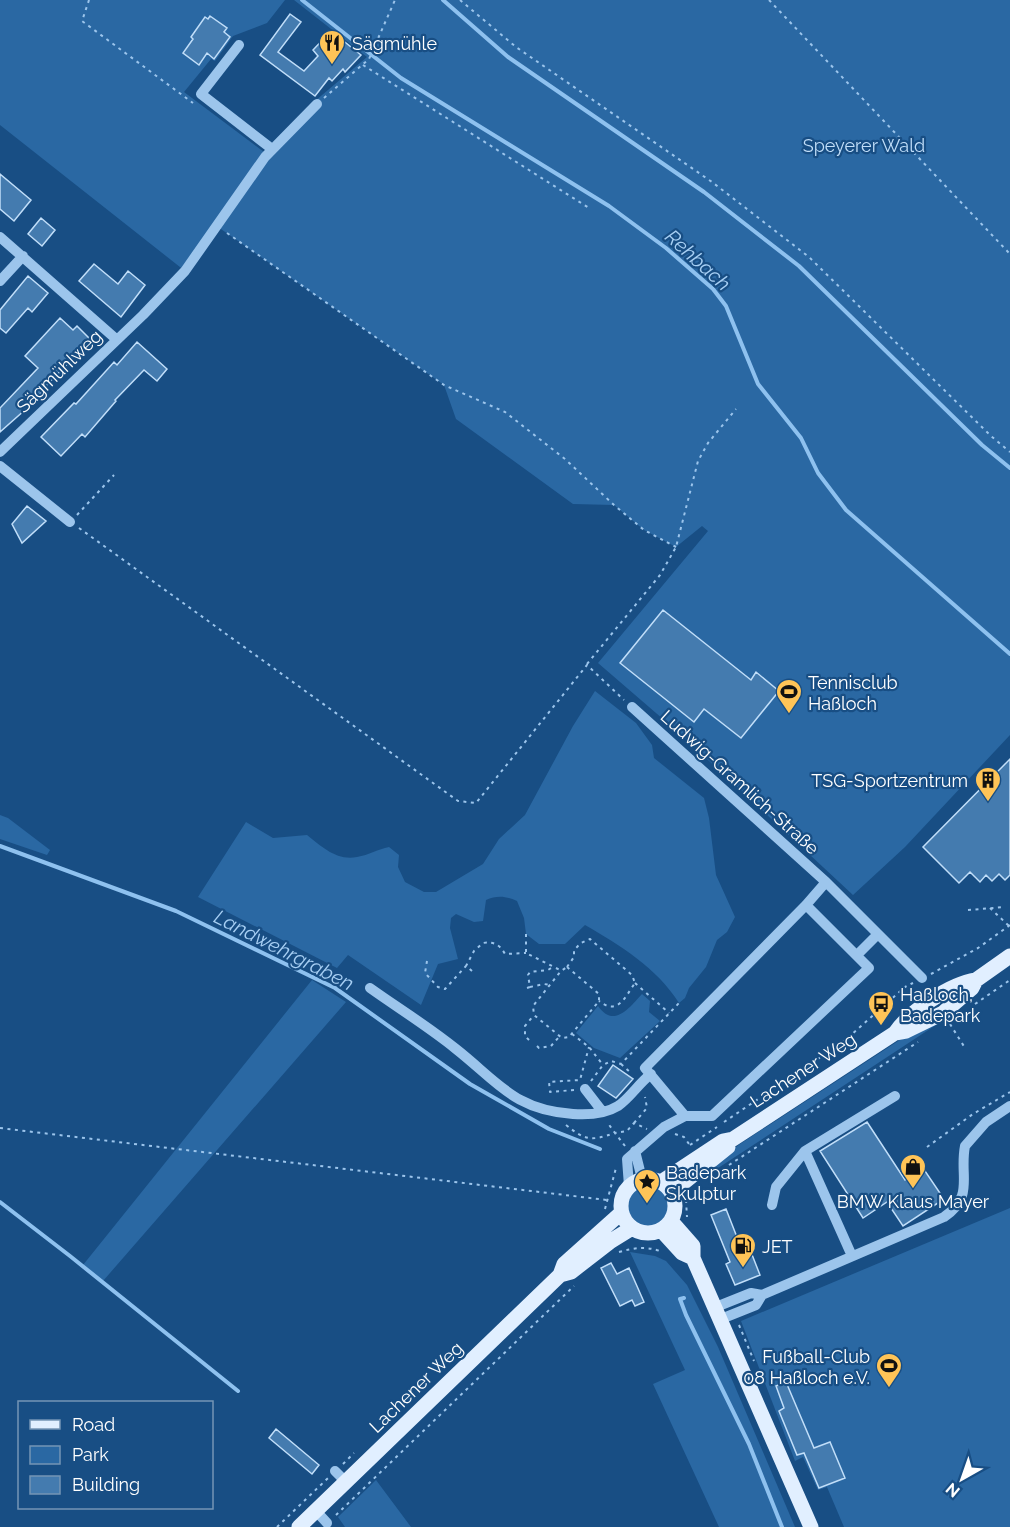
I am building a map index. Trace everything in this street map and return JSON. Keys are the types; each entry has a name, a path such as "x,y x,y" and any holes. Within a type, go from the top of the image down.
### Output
{"main road":[{"name":"Lachener Weg","path":"666,1187 723,1141 733,1139 895,1034 901,1024 934,998 965,982 976,980 1010,956"},
{"path":"649,1179 666,1187 675,1207 666,1226 646,1233 627,1224 621,1213 621,1198 636,1182 649,1179"},
{"name":"Lachener Weg","path":"299,1527 560,1275 564,1264 621,1213"},
{"path":"666,1226 682,1253 693,1258 723,1313 811,1527"},
{"name":"Lachener Weg","path":"560,1275 571,1272 632,1228"}],"street":[{"path":"239,45 201,94 272,149"},
{"name":"Sägmühlweg","path":"0,452 185,271 265,157 317,104"},
{"path":"0,237 116,339"},
{"path":"0,281 23,256"},
{"path":"0,466 70,522"},
{"name":"Ludwig-Gramlich-Straße","path":"632,707 826,882 922,978"},
{"path":"685,1116 645,1068 826,882"},
{"path":"636,1182 635,1151 664,1127 685,1116 712,1116 869,968 806,905"},
{"path":"857,956 878,934"},
{"path":"370,988 456,1049 496,1085 523,1103 551,1113 583,1115 602,1112 618,1106 651,1074"},
{"path":"585,1089 602,1112"},
{"path":"772,1205 776,1187 806,1151 895,1096"},
{"path":"723,1313 756,1305 762,1296 944,1217 954,1210 961,1202 965,1187 965,1146 986,1122 1010,1106"},
{"path":"806,1151 852,1256"},
{"path":"723,1313 751,1293 762,1296"},
{"path":"335,1471 346,1482"},
{"path":"316,1511 327,1523"}],"path":[{"path":"89,0 81,21 201,109"},
{"path":"317,104 369,59 395,0"},
{"path":"460,0 516,46 712,182 809,257 1010,452"},
{"path":"769,0 1010,254"},
{"path":"363,65 589,208"},
{"path":"217,226 444,386 505,412 565,459 644,530 676,547"},
{"path":"114,475 70,522 458,801 476,803 660,575 676,547 698,461 708,443 736,409"},
{"path":"587,665 632,707"},
{"path":"968,910 1005,907"},
{"path":"690,1145 843,1042 905,987 978,948 1009,926 990,908"},
{"path":"526,934 526,953"},
{"path":"567,967 599,994 599,1001 572,1034 562,1038 534,1015 532,1006 567,967 574,957 574,950 581,943 590,939 632,975 635,983 669,1014"},
{"path":"427,961 425,973 438,987 445,989 466,966 474,951 483,943 496,943 505,954 526,953 561,971"},
{"path":"466,966 472,971"},
{"path":"550,985 544,984 529,988 528,975 531,972 548,970 553,967"},
{"path":"968,1009 1010,980"},
{"path":"599,1001 613,1008 620,1004 635,983"},
{"path":"621,1064 679,1003"},
{"path":"529,1040 525,1036 525,1026 534,1015"},
{"path":"572,1034 589,1047 603,1065"},
{"path":"537,1046 539,1048 551,1046 559,1036"},
{"path":"724,1168 919,1041"},
{"path":"589,1047 580,1080 549,1082 550,1092 585,1089 603,1065 611,1061 625,1068"},
{"path":"634,1123 648,1108 641,1082"},
{"path":"927,1147 981,1108 1010,1092"},
{"path":"551,1113 582,1137 595,1140 615,1134"},
{"path":"0,1128 607,1200 616,1166"},
{"path":"688,1194 685,1214 689,1223"},
{"path":"618,1253 635,1248 650,1248 666,1253"},
{"path":"327,1523 581,1279"},
{"path":"723,1313 742,1330"}],"green space":[{"name":"Speyerer Wald","path":"0,0 285,0 267,23 233,36 215,61 211,59 184,92 264,152 315,101 367,57 294,0 1010,0 1010,735 905,847 853,895 678,732 598,663 708,531 702,526 676,547 644,530 614,505 573,504 456,419 444,385 218,227 185,271 0,125"},
{"path":"595,691 636,723 652,745 654,758 704,798 709,818 716,875 735,917 727,932 717,940 706,967 689,988 685,998 679,1003 660,979 637,958 585,925 565,944 539,944 526,934 524,918 517,901 505,897 486,900 483,921 474,922 456,914 451,918 450,928 458,959 438,964 421,1005 348,955 337,968 198,897 246,822 273,838 307,835 330,852 343,857 361,856 389,847 399,855 398,867 405,882 424,892 436,892 483,864 499,839 525,815 573,726"},
{"path":"0,815 8,818 50,850 47,855 0,839"},
{"path":"312,980 346,1002 103,1281 83,1265"},
{"path":"642,994 650,1001 649,1012 660,1021 620,1058 594,1048 576,1033 598,1006 604,1013 616,1016 627,1010"},
{"path":"942,1021 709,1174 707,1170 740,1144 912,1032"},
{"path":"649,1185 664,1191 670,1206 664,1221 649,1227 634,1221 628,1206 634,1191"},
{"name":"Fußball-Club 08 Haßloch e.V.","path":"1010,1208 1010,1527 844,1527 827,1487 818,1490 803,1457 795,1461 741,1321"},
{"path":"630,1252 655,1256 666,1261 687,1285 718,1347 795,1527 719,1527 653,1384 685,1370"},
{"path":"376,1480 411,1527 345,1527 338,1517"}],"building":[{"path":"290,14 301,22 278,52 304,71 318,56 313,50 331,31 361,55 345,72 343,69 332,81 329,78 315,96 260,55"},
{"path":"210,16 227,28 224,32 230,37 214,59 207,53 199,65 183,53 205,17 208,19"},
{"path":"0,174 31,200 14,221 0,209"},
{"path":"41,218 55,230 42,246 28,234"},
{"path":"94,264 118,284 128,271 145,285 121,317 79,281"},
{"path":"28,276 48,293 32,312 28,308 6,333 0,328 0,310"},
{"path":"60,318 73,330 77,326 91,340 26,409 0,432 0,408 38,368 25,356"},
{"path":"137,342 167,369 157,381 144,370 115,400 85,437 82,434 61,456 41,437 74,403 76,404 114,362 117,365"},
{"path":"27,506 46,521 22,543 12,524"},
{"path":"663,610 751,680 756,672 779,691 741,738 704,709 694,722 620,663"},
{"name":"TSG-Sportzentrum","path":"1010,759 1010,875 1005,880 999,874 992,881 986,875 980,882 970,872 959,883 923,847"},
{"path":"613,1065 633,1079 616,1098 598,1086"},
{"path":"867,1122 905,1180 923,1168 944,1199 903,1226 887,1202 863,1218 820,1151"},
{"path":"726,1209 742,1250 749,1247 760,1275 735,1285 726,1264 730,1262 711,1215"},
{"path":"611,1263 617,1274 629,1268 644,1302 635,1306 632,1300 620,1306 601,1268"},
{"path":"786,1382 814,1448 830,1442 845,1478 819,1488 804,1453 797,1455 779,1411 784,1408 776,1386"},
{"path":"276,1429 319,1465 312,1474 269,1438"}],"waterway":[{"name":"Rehbach","path":"302,0 401,78 609,206 666,248 713,289 726,306 758,384 801,438 818,473 846,510 1010,654"},
{"path":"443,0 508,57 704,192 799,266 982,445 1010,468"},
{"name":"Landwehrgraben","path":"0,846 176,911 335,988 470,1084 549,1129 600,1149"},
{"path":"0,1202 238,1391"},
{"name":"Landwehrgraben","path":"684,1298 680,1299 686,1315 749,1444 782,1527"}],"place":[{"name":"Sägmühle","path":"332,66"},
{"name":"Tennisclub Haßloch","path":"789,715"},
{"name":"TSG-Sportzentrum","path":"988,803"},
{"name":"Haßloch, Badepark","path":"881,1027"},
{"name":"BMW Klaus Mayer","path":"913,1190"},
{"name":"Badepark Skulptur","path":"647,1205"},
{"name":"JET","path":"743,1269"},
{"name":"Fußball-Club 08 Haßloch e.V.","path":"889,1389"}]}
